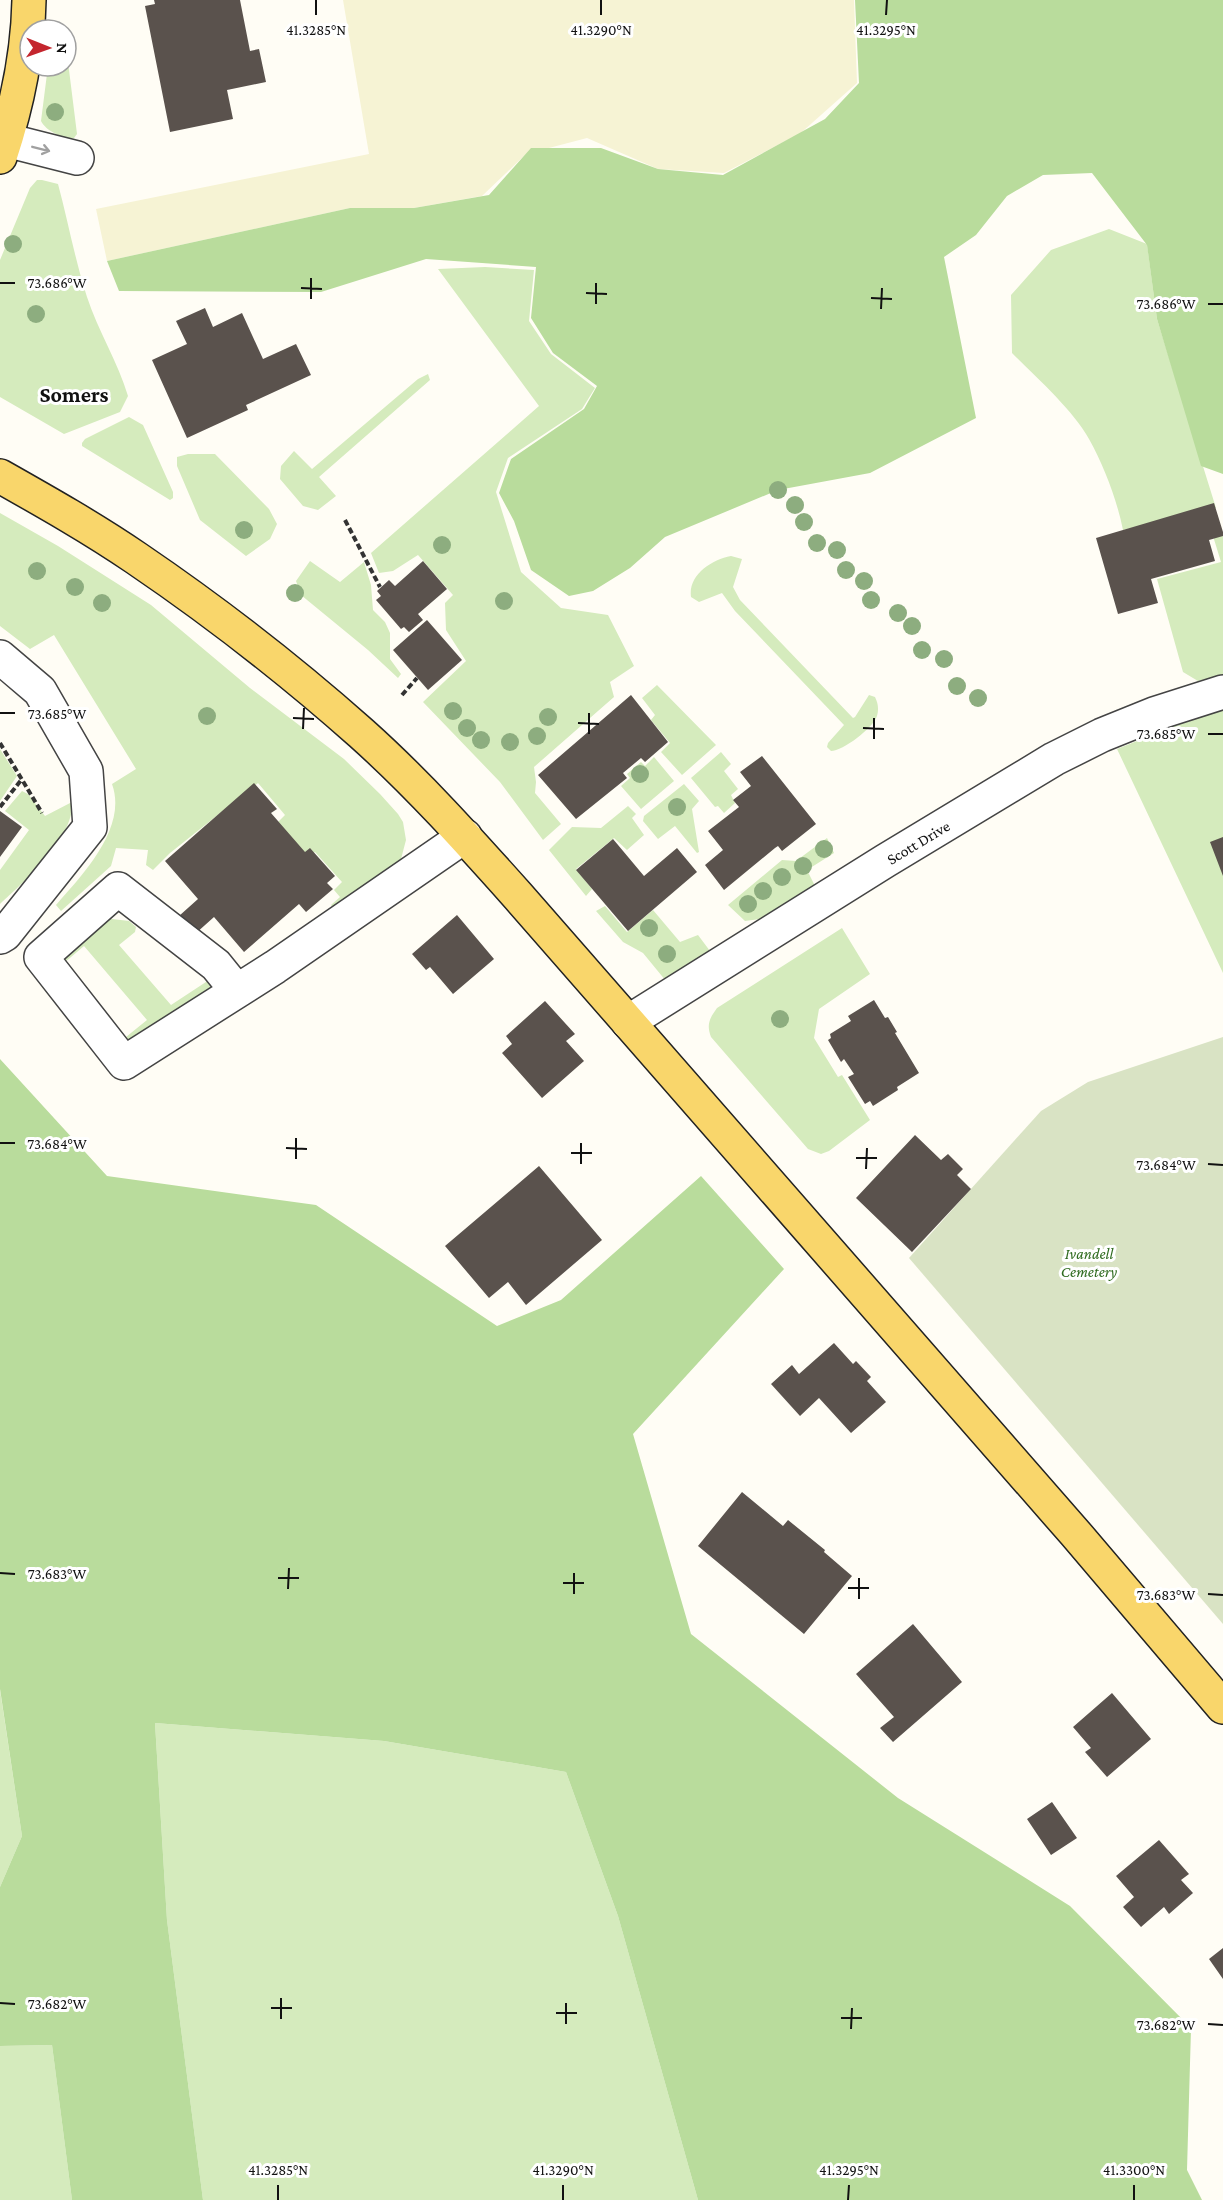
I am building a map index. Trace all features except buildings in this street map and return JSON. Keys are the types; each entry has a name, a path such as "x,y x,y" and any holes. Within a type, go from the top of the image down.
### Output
{"main road":[{"path":"3,148 23,62 28,0"},
{"path":"0,476 135,557 213,614 362,734 437,806 1075,1533 1223,1707"}],"street":[{"path":"3,148 77,158"},
{"path":"0,657 40,691 86,771 90,827 5,934 0,937"},
{"name":"Scott Drive","path":"628,1022 885,861 1054,759 1101,735 1154,714 1223,692"},
{"path":"237,991 216,964 118,889 41,957 124,1063 237,991 465,836"}],"path":[{"path":"345,519 380,587"},
{"path":"402,695 417,678"},
{"path":"0,743 42,813"},
{"path":"0,807 22,779"}],"shaded area":[{"path":"343,0 854,0 857,83 794,139 793,137 724,173 658,169 587,138 526,154 482,196 414,208 350,208 107,261 96,209 369,154"}],"green space":[{"path":"855,0 1223,0 1223,474 1201,466 1157,319 1147,245 1092,173 1043,175 1007,196 976,235 944,257 976,418 870,473 778,490 665,537 630,568 593,591 569,596 531,570 514,521 499,493 511,459 584,409 597,386 553,353 531,318 536,267 426,259 321,292 119,291 107,261 350,208 414,208 489,195 531,148 601,148 658,169 723,175 825,119 859,83"},
{"path":"46,78 70,78 77,134 74,138 55,134 41,121"},
{"path":"37,180 58,184 87,297 128,396 120,412 64,434 0,397 0,260 30,188"},
{"path":"1109,229 1147,244 1157,319 1216,508 1123,530 1114,495 1089,439 1054,394 1012,353 1011,295 1051,250"},
{"path":"485,267 534,270 529,321 551,354 595,388 582,409 508,458 496,492 521,572 561,608 608,615 634,666 610,682 614,697 534,767 535,793 561,824 543,840 500,782 423,702 466,661 446,630 445,603 453,595 418,555 393,571 379,573 371,553 539,406 438,269"},
{"path":"428,374 430,380 319,477 336,496 318,510 303,506 280,479 281,466 294,451 312,469 418,379"},
{"path":"129,417 143,425 173,492 173,498 170,500 82,446 85,439"},
{"path":"188,454 215,454 269,509 277,524 270,539 246,556 200,520 177,466 177,457"},
{"path":"0,513 58,546 151,605 250,688 344,759 380,794 403,822 406,840 401,859 396,866 333,908 331,905 340,897 334,890 342,882 315,852 307,858 278,822 285,815 258,783 170,853 153,870 146,865 148,850 116,848 111,866 61,911 56,905 100,850 108,834 114,817 115,801 112,784 136,769 54,635 30,649 0,626"},
{"path":"1223,533 1223,675 1198,681 1183,672 1157,579 1221,562 1213,536"},
{"path":"731,556 742,559 733,587 740,600 853,718 869,695 875,697 878,708 877,716 864,732 850,743 831,751 827,747 844,725 735,611 722,593 699,602 691,597 691,589 697,575 716,561"},
{"path":"310,561 340,582 364,562 371,585 373,610 385,622 390,633 390,659 401,674 398,678 301,595 296,581"},
{"path":"657,685 716,745 682,775 661,752 670,743 651,720 655,715 642,698"},
{"path":"1223,710 1223,973 1117,749 1202,715"},
{"path":"0,749 17,776 0,801"},
{"path":"721,752 731,764 724,771 738,789 731,795 735,803 724,813 718,806 715,807 691,778"},
{"path":"654,757 674,781 641,809 621,786 630,778 627,774 641,762 645,766"},
{"path":"684,784 699,801 692,809 699,852 697,853 675,826 658,839 643,821 644,816"},
{"path":"22,791 28,794 45,816 72,802 71,816 57,844 46,858 0,904 0,870 29,830 5,811"},
{"path":"628,806 636,814 632,818 644,835 627,850 614,838 576,869 592,889 586,896 549,850 572,827 601,828"},
{"path":"827,838 834,853 807,870 815,886 760,919 745,921 728,905 782,860 796,861"},
{"path":"605,906 627,932 653,910 680,942 698,935 710,951 666,981 643,953 623,942 596,911"},
{"path":"104,918 129,921 136,927 135,932 119,945 171,1005 209,980 213,986 131,1043 126,1037 147,1020 84,946 64,963 60,957"},
{"path":"842,928 870,974 819,1009 814,1038 838,1077 842,1075 870,1120 829,1151 821,1154 808,1149 711,1037 709,1025 717,1008"},
{"name":"Ivandell Cemetery","path":"1223,1037 1223,1624 909,1258 1041,1111 1088,1082"},
{"path":"0,1059 107,1176 316,1205 497,1326 561,1300 701,1176 784,1269 633,1434 691,1634 898,1798 1070,1906 1191,2028 1187,2170 1202,2200 698,2200 618,1916 566,1772 384,1741 155,1723 167,1920 203,2200 72,2200 52,2045 0,2046 0,1887 22,1836 0,1689"},
{"path":"0,1690 22,1836 0,1887"},
{"path":"155,1723 384,1741 566,1772 618,1916 698,2200 203,2200 167,1920"},
{"path":"52,2045 72,2200 0,2200 0,2046"}],"district":[{"name":"Somers","path":"74,394"}]}
